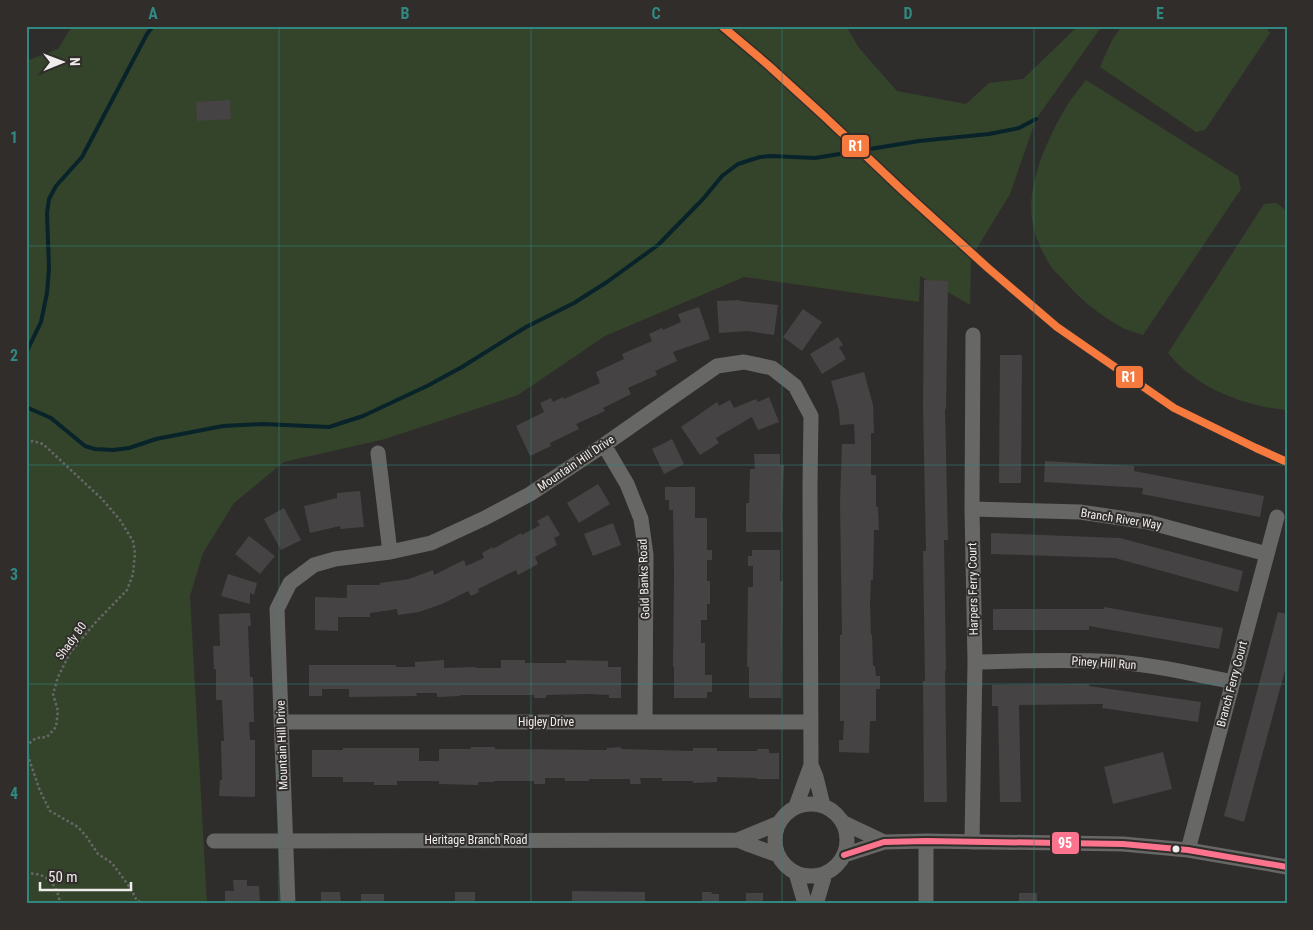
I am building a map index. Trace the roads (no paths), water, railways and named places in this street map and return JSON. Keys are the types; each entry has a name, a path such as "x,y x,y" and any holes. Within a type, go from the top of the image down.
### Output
{"street":[{"name":"Harpers Ferry Court","path":"972,842 974,662 972,509 973,335"},
{"name":"Mountain Hill Drive","path":"288,904 277,609 290,584 314,565 432,543 485,518 530,494 717,366 744,362 772,368 795,386 811,416 811,765 823,805"},
{"name":"Gold Banks Road","path":"604,445 627,484 641,519 646,555 645,722"},
{"path":"378,453 390,552"},
{"name":"Branch River Way","path":"972,509 1080,512 1148,522 1267,554"},
{"name":"Branch Ferry Court","path":"1188,850 1277,517"},
{"name":"Piney Hill Run","path":"974,662 1071,660 1118,662 1179,670 1233,682"},
{"name":"Higley Drive","path":"282,722 810,722"},
{"name":"Mountain Hill Drive","path":"796,806 811,765"},
{"path":"805,803 823,805 839,815 844,823 847,845 844,855 836,866 825,874 806,876 796,873 778,855 775,833 786,813 796,806 805,803"},
{"name":"Heritage Branch Road","path":"738,840 779,823"},
{"path":"844,823 884,842"},
{"name":"Heritage Branch Road","path":"214,841 738,840 778,855"},
{"path":"926,841 926,904"},
{"path":"844,855 884,842 1122,844 1188,850 1287,867"},
{"path":"796,873 805,904"},
{"path":"816,904 825,874"}],"waterway":[{"path":"26,353 41,322 47,293 49,268 47,213 49,199 56,186 82,157 153,26"},
{"path":"26,407 51,418 85,446 95,449 113,450 129,448 156,439 223,426 263,424 329,427 363,416 427,386 462,367 526,327 574,303 607,282 658,245 703,199 722,176 738,164 760,157 815,158 919,141 989,134 1019,128 1036,119"}]}
